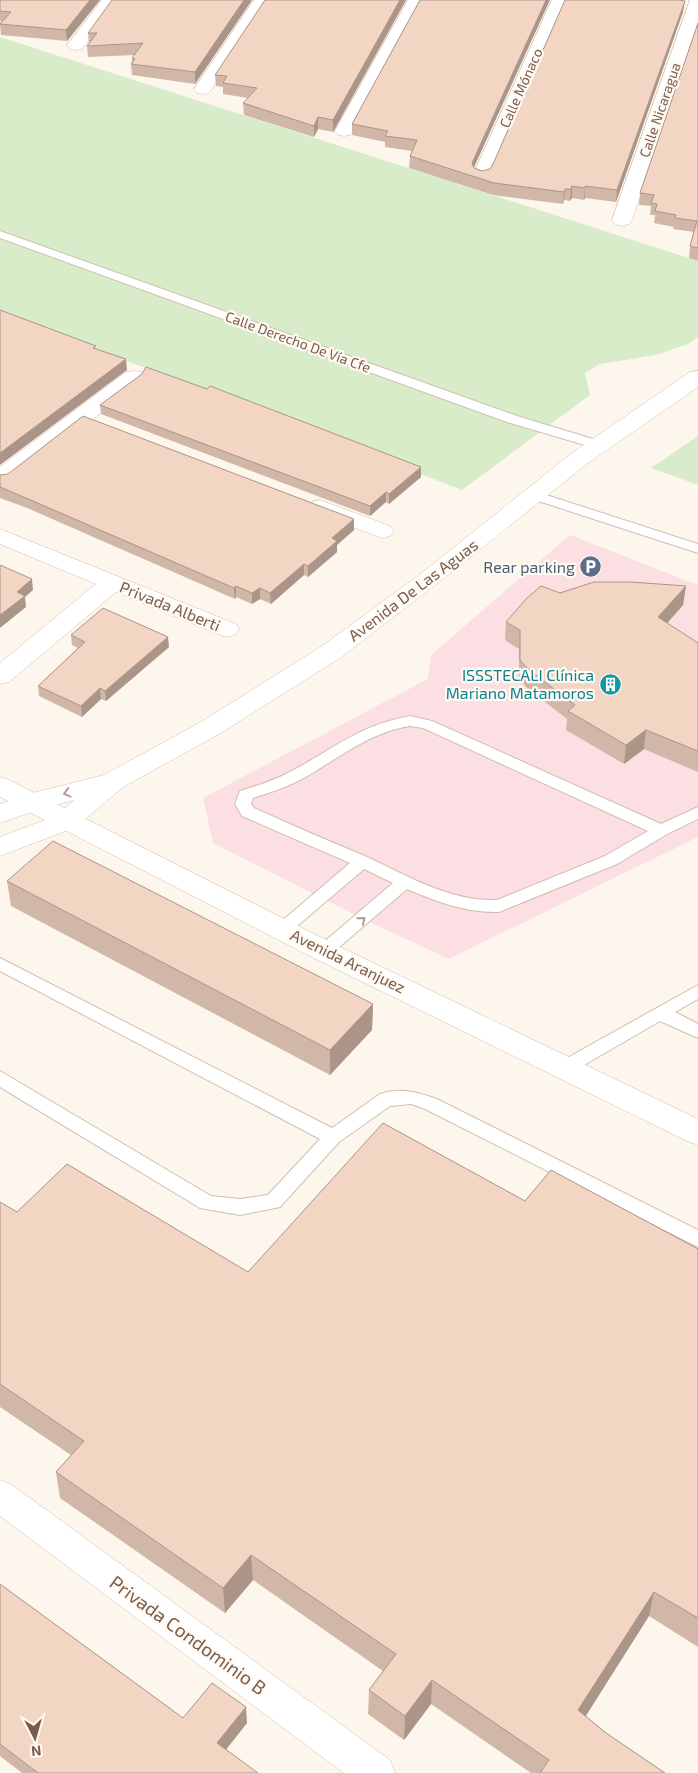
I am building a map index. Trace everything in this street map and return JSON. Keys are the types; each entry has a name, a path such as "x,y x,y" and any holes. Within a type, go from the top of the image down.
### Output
{"street":[{"path":"76,45 111,0"},
{"path":"203,89 262,0"},
{"path":"344,131 416,0"},
{"name":"Calle Mónaco","path":"482,175 560,0"},
{"name":"Calle Nicaragua","path":"622,220 693,4"},
{"path":"0,478 134,377"},
{"name":"Avenida De Las Aguas","path":"0,847 66,821 114,781 210,728 331,652 430,578 598,445 698,377"},
{"path":"81,417 109,427"},
{"path":"300,500 382,531"},
{"name":"Privada Alberti","path":"0,536 227,629"},
{"name":"Privada Alberti","path":"0,676 112,582"},
{"name":"Avenida De Las Aguas","path":"0,814 33,802 114,781"},
{"name":"Avenida Aranjuez","path":"0,786 324,951 566,1067 698,1133"},
{"name":"Privada Condominio B","path":"0,1496 376,1773"}],"lane":[{"name":"Calle Derecho De Vía Cfe","path":"0,234 512,419 598,445"},
{"path":"534,495 698,549"},
{"path":"683,544 698,545"},
{"path":"661,830 427,724 410,721 390,723 361,735 292,777 246,795 243,804 248,812 405,882 473,906 486,908 499,906 611,860 661,830 698,812"},
{"path":"283,929 362,862"},
{"path":"324,951 405,882"},
{"path":"0,964 333,1137"},
{"path":"566,1067 698,991"},
{"path":"660,1013 698,1031"},
{"path":"0,1078 207,1203 240,1207 273,1202 333,1137 386,1099 410,1097 431,1104 698,1239"}],"shaded area":[{"path":"570,535 698,585 698,837 449,959 363,919 213,843 203,798 428,679 431,655"}],"green space":[{"path":"0,37 698,261 698,337 688,344 656,355 600,364 585,373 590,395 462,490 0,312"},
{"path":"698,436 698,485 651,468"}],"building":[{"path":"0,0 90,0 66,30 0,24 11,12 0,11"},
{"path":"112,0 244,0 195,72 131,64 135,59 132,58 143,43 87,46 97,33 88,33"},
{"path":"265,0 400,0 333,120 318,117 314,126 243,103 257,88 223,83 227,76 215,75"},
{"path":"420,0 546,0 472,163 474,168 482,171 490,169 493,164 565,0 685,1 617,190 572,186 571,189 565,189 564,192 494,183 410,156 417,140 385,136 388,131 352,124"},
{"path":"698,23 698,248 690,246 697,221 675,218 676,215 655,211 657,204 651,203 654,195 640,193"},
{"path":"0,310 96,346 93,348 126,359 0,453"},
{"path":"146,367 207,389 210,386 421,467 389,494 386,492 370,506 100,405 142,374"},
{"path":"83,416 354,519 332,538 337,541 308,566 304,564 270,593 260,588 252,593 236,586 234,588 0,487 0,475 8,474"},
{"path":"0,565 32,579 17,592 25,596 0,615"},
{"name":"ISSSTECALI Clínica Mariano Matamoros","path":"594,582 631,582 686,586 658,617 698,643 698,751 646,730 626,745 568,711 575,705 528,669 520,660 520,630 506,622 526,599 541,586 560,593"},
{"path":"103,608 168,637 105,691 100,688 81,706 38,686 85,642 71,635"},
{"path":"53,841 373,1004 330,1050 7,881"},
{"path":"383,1123 525,1201 551,1170 698,1249 698,1618 654,1592 578,1710 606,1733 665,1773 540,1773 549,1760 432,1680 405,1716 369,1690 396,1654 251,1555 223,1588 56,1472 84,1441 0,1384 0,1202 17,1212 67,1164 248,1272"},
{"path":"0,1584 183,1718 212,1683 246,1707 217,1743 258,1773 38,1773 0,1744"}],"place":[{"name":"Rear parking","path":"591,567"},
{"name":"ISSSTECALI Clínica Mariano Matamoros","path":"610,684"}]}
